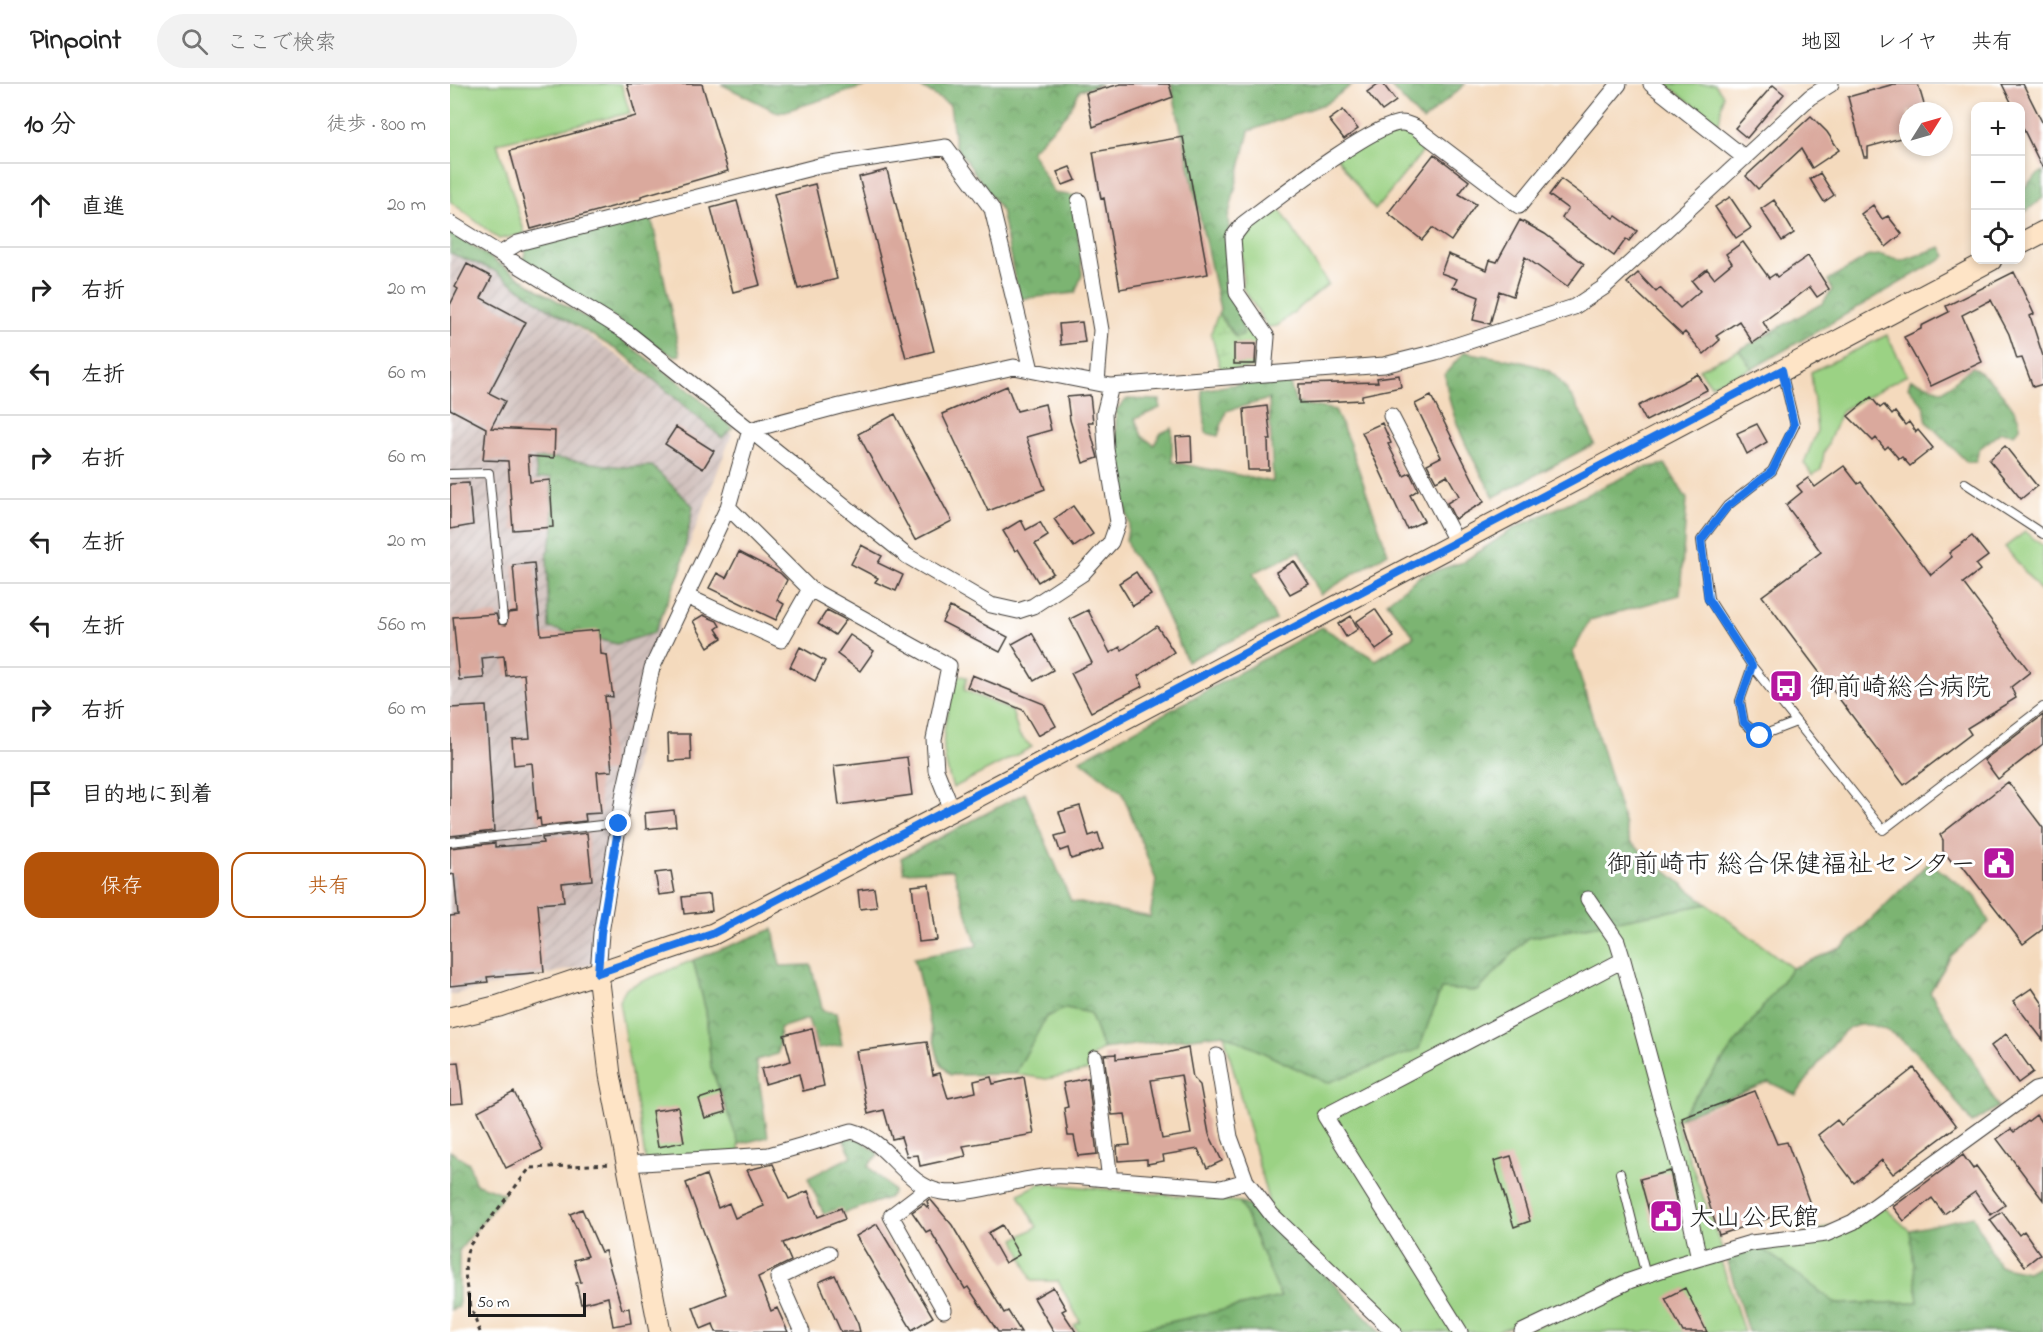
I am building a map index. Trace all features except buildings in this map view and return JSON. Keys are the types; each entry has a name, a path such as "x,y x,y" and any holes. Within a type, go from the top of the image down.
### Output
{"street":[{"path":"1264,373 1267,337 1237,293 1233,237 1243,224 1343,151 1381,130 1401,123 1415,127 1519,206 1619,84"},
{"path":"1651,84 1745,158"},
{"path":"750,430 840,406 1014,367 1104,384 1383,365 1436,352 1574,308 1603,288 1810,97 1831,84"},
{"path":"500,254 518,243 819,166 946,147 992,209 1031,370"},
{"path":"450,223 628,333 907,556 991,604 1018,611 1033,606 1082,574 1111,542 1118,522 1106,449 1101,330 1079,201"},
{"path":"2025,241 2043,232"},
{"path":"450,1018 499,1006 712,934 952,810 1983,264"},
{"path":"1391,416 1457,543"},
{"path":"660,1332 610,1075 598,973 601,933 619,824 652,668 728,507 750,430"},
{"path":"728,507 810,589 949,666 934,739 936,770 952,810"},
{"path":"687,596 781,640 810,589"},
{"path":"1588,899 1617,941 1623,960 1678,1164 1699,1258"},
{"path":"1460,1332 1325,1116 1623,960"},
{"path":"1217,1056 1230,1137 1246,1181 1272,1215 1394,1332"},
{"path":"1095,1058 1110,1180"},
{"path":"1522,1332 1646,1276 1699,1258 1751,1243 1826,1233 1853,1222 2035,1090 2043,1088"},
{"path":"627,1164 769,1155 852,1131 865,1135 880,1145 921,1185 941,1192 965,1191 1016,1180 1055,1175 1222,1188 1246,1181"},
{"path":"928,1188 891,1216 944,1310"},
{"path":"802,1332 778,1278 830,1253"}],"lane":[{"path":"1782,370 1794,425 1790,434 1772,471 1727,507 1701,540 1708,599 1752,666 1883,830 2043,707"},
{"path":"450,474 489,473 503,620"},
{"path":"1965,483 2043,534"},
{"path":"1752,666 1740,701 1744,723 1760,736 1796,722"},
{"path":"450,842 619,824"},
{"path":"1620,1173 1646,1276"}],"path":[{"path":"480,1332 471,1308 465,1258 470,1246 530,1168 627,1164"}],"shaded area":[{"path":"450,241 732,434 662,615 599,963 450,995"}],"green space":[{"path":"450,84 621,84 630,113 497,143 525,234 499,239 450,201"},
{"path":"721,84 872,84 779,113"},
{"path":"916,84 1102,84 1080,90 1067,114 1031,151 1054,193 1075,196 1082,275 1075,293 1019,299 1001,210 955,145 950,105"},
{"path":"1171,84 1353,84 1327,103 1249,131 1228,218 1237,306 1245,338 1238,339 1218,314 1220,309"},
{"path":"1388,84 1465,84 1423,121"},
{"path":"1666,84 1715,84 1723,95 1719,124"},
{"path":"1415,127 1429,144 1375,210 1336,156 1381,130"},
{"path":"2043,171 2043,198 2025,212 2025,188"},
{"path":"1272,208 1282,212 1328,284 1277,326 1268,327 1243,288 1241,236"},
{"path":"651,215 680,355 673,356 523,260 527,245"},
{"path":"450,231 539,290 612,333 683,385 733,428 722,438 625,355 546,307 493,270 450,253"},
{"path":"1941,247 1946,256 1752,369 1739,350 1823,303 1832,290 1828,280 1869,256 1881,255 1902,261"},
{"path":"1235,291 1264,340 1261,367 1221,371 1211,333 1218,314 1235,337 1244,335"},
{"path":"1887,335 1907,375 1842,410 1824,453 1821,470 1812,475 1804,463 1817,431 1811,372"},
{"path":"1739,350 1753,368 1711,385 1699,369"},
{"path":"1464,352 1524,362 1551,372 1574,401 1594,444 1494,497 1463,438 1447,391 1445,374"},
{"path":"1972,367 2009,402 2019,420 2020,427 2014,434 2001,432 1979,449 1976,461 1967,462 1927,422 1924,406 1908,387 1911,379 1943,391"},
{"path":"1287,375 1296,403 1335,410 1349,442 1388,553 1320,595 1300,551 1253,573 1276,620 1187,661 1148,575 1130,552 1126,540 1129,524 1116,470 1116,410 1127,399 1160,400 1160,408 1135,419 1142,436 1154,445 1161,433 1172,428 1172,462 1273,482 1269,399 1226,411 1218,436 1206,433 1202,390"},
{"path":"554,458 622,467 652,466 693,506 681,570 654,633 617,644 549,628 547,553 554,529 551,477 537,479 535,459"},
{"path":"1665,464 1687,499 1680,595 1590,620 1573,652 1630,842 1707,904 1527,938 1478,991 1441,989 1419,1049 1327,1083 1224,1034 1103,1049 1090,1013 1066,1008 1046,1017 1015,1074 950,1075 939,1061 914,958 977,946 953,870 904,872 901,858 1025,793 1071,901 1150,917 1156,880 1122,792 1080,760 1322,627 1376,660 1414,636 1387,602 1421,575 1463,562 1513,529 1643,468"},
{"path":"2025,532 2043,546 2043,594 2005,547"},
{"path":"957,675 967,677 964,690 1012,711 1019,735 1032,747 953,788 945,757 944,732"},
{"path":"1929,862 1976,897 1989,922 1951,956 1930,992 1974,1062 1998,1107 1972,1123 1918,1055 1900,1039 1882,1029 1864,1025 1846,1030 1841,1034 1796,1095 1769,1082 1679,1118 1792,968 1843,947"},
{"path":"1707,904 1792,968 1679,1118 1675,1119 1723,1252 1495,1332 1394,1332 1272,1215 1224,1034 1327,1083 1418,1049 1441,989 1478,991 1527,938"},
{"path":"773,929 780,966 811,965 823,1011 836,1013 842,1045 818,1049 808,1019 780,1028 778,1054 756,1060 768,1137 739,1144 711,1067 706,1011 693,960"},
{"path":"693,960 706,1011 711,1067 739,1144 740,1157 646,1163 619,1001 626,988"},
{"path":"1066,1008 1090,1013 1103,1049 1092,1057 1091,1070 1046,1079 1015,1074 1046,1017"},
{"path":"846,1137 860,1139 879,1154 868,1166 893,1190 893,1193 888,1198 826,1219 808,1178 852,1156 844,1140"},
{"path":"450,1151 469,1163 475,1183 504,1194 459,1251 459,1307 450,1310"},
{"path":"1041,1183 1240,1202 1281,1297 1126,1332 1078,1332 1074,1325 1080,1322 1058,1281 1032,1281 1015,1239 1037,1227 1019,1194"},
{"path":"1240,1202 1266,1214 1381,1332 1126,1332 1281,1297"},
{"path":"1885,1208 1911,1232 1918,1302 1836,1304 1760,1249"},
{"path":"1973,1216 1999,1266 2027,1272 2043,1263 2043,1332 1748,1332 1726,1256 1749,1247 1762,1248 1837,1304 1918,1302 1910,1230"},
{"path":"1720,1258 1744,1332 1523,1332 1649,1278"}],"place":[{"name":"御前崎総合病院","path":"1786,686"},
{"name":"御前崎市 総合保健福祉センター","path":"1999,863"},
{"name":"大山公民館","path":"1666,1216"}],"route":[{"path":"619,824 601,933 598,973 712,934 952,810 1782,370 1794,425 1772,471 1727,507 1701,540 1708,599 1752,666 1740,701 1744,723 1760,736"}]}
